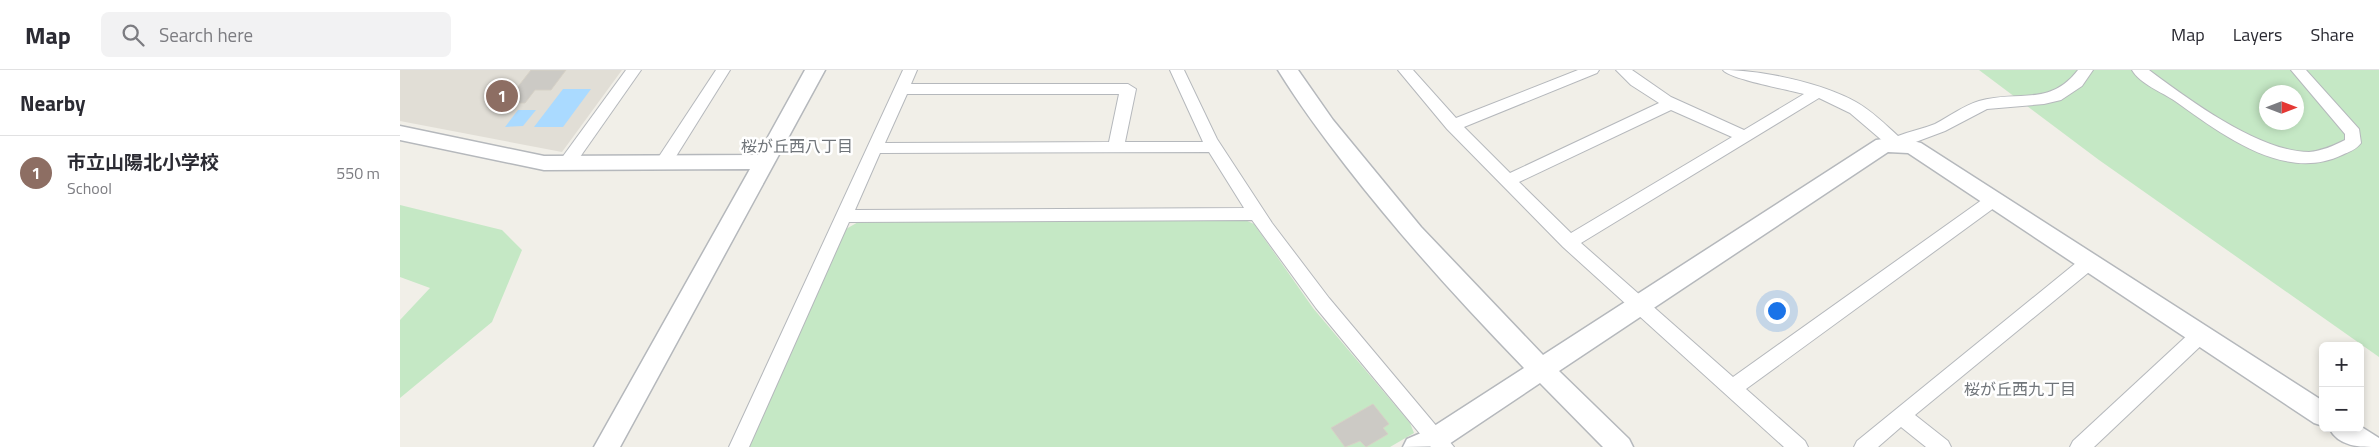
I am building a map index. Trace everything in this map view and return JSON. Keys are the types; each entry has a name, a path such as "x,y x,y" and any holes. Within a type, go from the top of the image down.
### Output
{"street":[{"path":"567,163 634,70"},
{"path":"664,162 723,70"},
{"path":"607,447 814,70"},
{"path":"739,447 910,70"},
{"path":"1177,70 1214,147 1258,214 1307,282 1432,444 1542,369 1884,146 1897,144 1914,148 1992,201 2319,412"},
{"path":"1288,70 1319,116 1383,200 1427,250 1620,447"},
{"path":"1453,124 1592,70"},
{"path":"1623,70 1634,80 1671,104 1745,136"},
{"path":"1730,70 1817,93 1850,106 1871,120 1897,144"},
{"path":"1897,144 1905,138 1934,130 1969,109 1990,103 2034,101 2068,92 2086,70"},
{"path":"2139,70 2232,134 2259,147 2291,157 2318,157 2338,153 2353,143 2353,133 2298,70"},
{"path":"1409,71 1453,124 1569,242 1798,447"},
{"path":"901,89 1128,89 1116,147"},
{"path":"1569,242 1817,93"},
{"path":"1507,180 1671,104"},
{"path":"400,133 544,163 764,162"},
{"path":"876,148 1214,147"},
{"path":"1733,388 1992,201"},
{"path":"844,216 1258,214"},
{"path":"1864,447 1900,415 2088,263"},
{"path":"2085,446 2200,335"},
{"path":"1900,415 1941,447"},
{"path":"2348,432 2371,447"}],"shaded area":[{"path":"400,70 622,70 562,152 400,121"}],"green space":[{"path":"1979,70 2379,70 2379,357 2364,346 2364,342 2358,342 2099,160"},
{"path":"400,205 502,230 522,250 492,322 400,398 400,320 430,288 400,277"},
{"path":"1243,219 1254,224 1313,308 1410,423 1414,433 1390,447 748,447 846,229 860,221"}],"water":[{"path":"563,89 591,89 563,127 534,127"},
{"path":"518,110 536,110 523,126 505,127"}],"building":[{"path":"531,70 566,70 551,90 535,90 525,103 505,103"},
{"path":"1373,404 1389,424 1383,428 1388,434 1366,447 1360,441 1345,447 1331,428"}],"place":[{"name":"市立山陽北小学校","path":"502,96"}],"district":[{"name":"桜が丘西八丁目","path":"797,146"},
{"name":"桜が丘西九丁目","path":"2020,389"}]}
